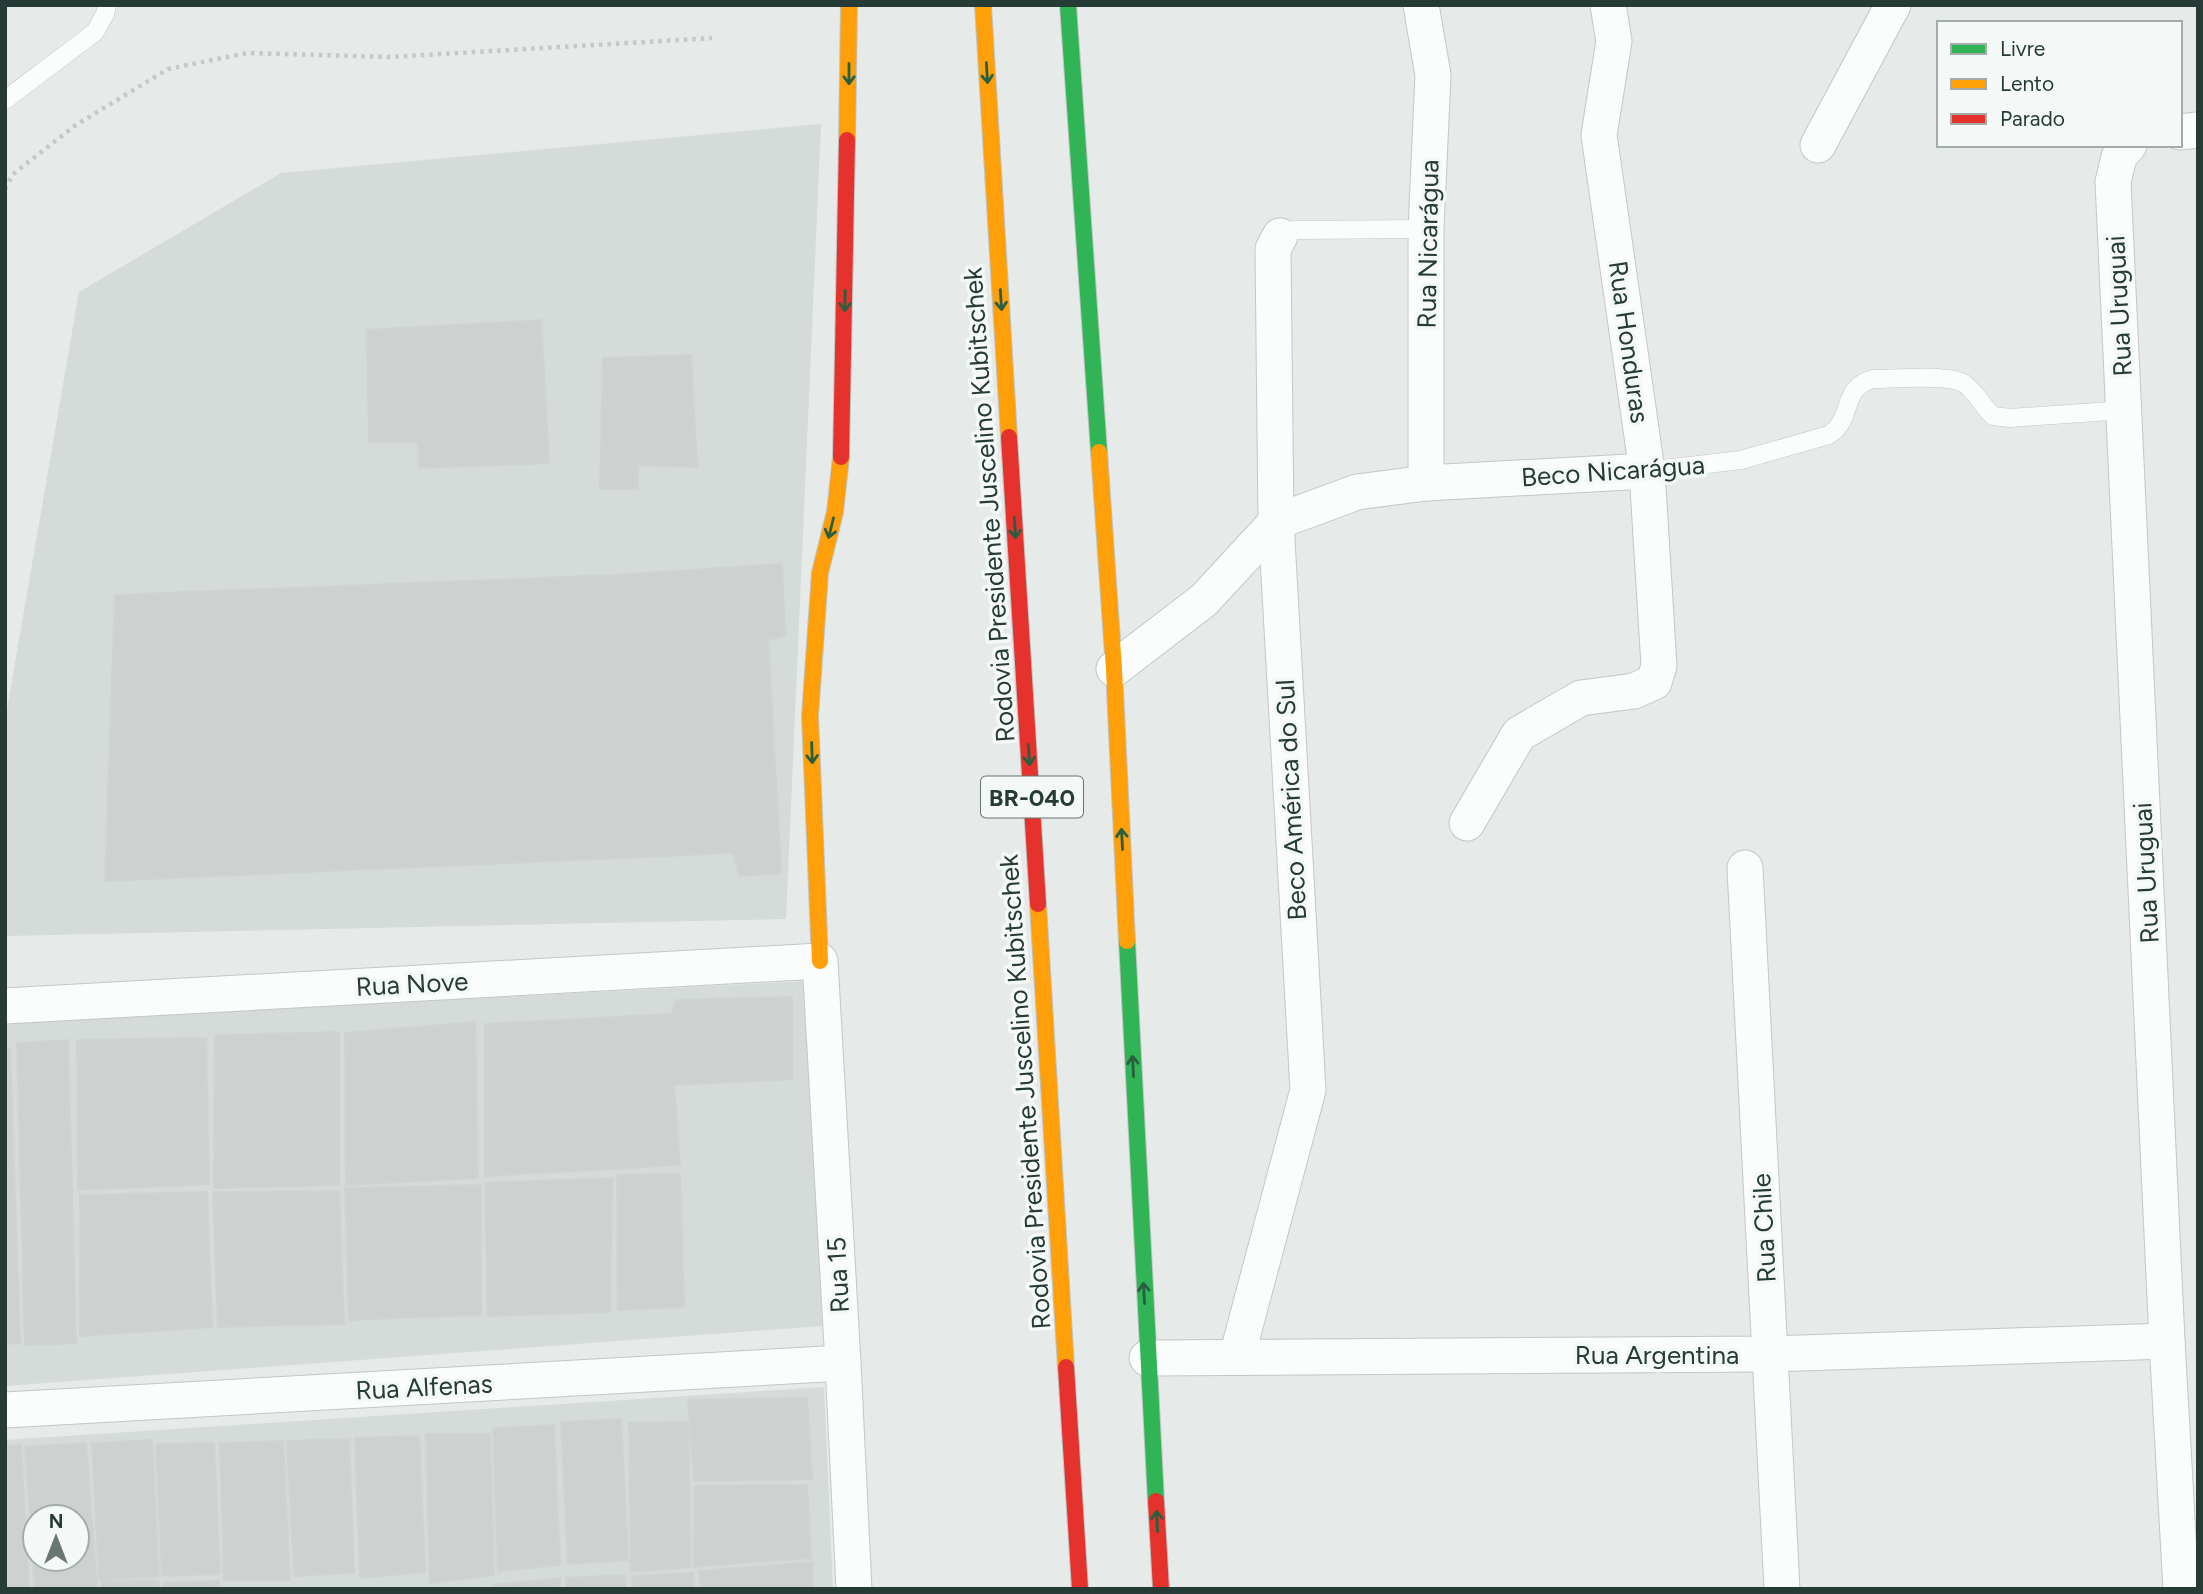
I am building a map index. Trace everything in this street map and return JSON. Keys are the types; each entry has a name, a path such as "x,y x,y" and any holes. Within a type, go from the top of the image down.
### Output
{"highway":[{"path":"820,961 810,716 820,573 835,512 842,450 849,5"},
{"name":"Rodovia Presidente Juscelino Kubitschek","path":"983,5 1080,1589"},
{"name":"BR-040","path":"1068,5 1114,669 1147,1358 1161,1589"}],"street":[{"name":"Rua Nicarágua","path":"1421,5 1433,75 1426,229 1426,483"},
{"name":"Rua Honduras","path":"1467,822 1519,734 1581,698 1634,691 1654,682 1659,666 1647,471 1599,135 1614,41 1608,5"},
{"path":"1818,145 1893,5"},
{"name":"Rua Uruguai","path":"2124,151 2113,182 2181,1589"},
{"name":"Beco América do Sul","path":"1237,1356 1308,1090 1276,522 1273,249 1280,236"},
{"name":"Beco Nicarágua","path":"1114,669 1204,600 1276,522 1357,492 1426,483 1647,471"},
{"name":"Rua Chile","path":"1745,868 1782,1589"},
{"name":"Rua Nove","path":"5,1006 820,961"},
{"name":"Rua 15","path":"820,961 854,1589"},
{"name":"Rua Argentina","path":"1147,1358 1771,1354 2167,1341"},
{"name":"Rua Alfenas","path":"5,1410 843,1363"}],"lane":[{"path":"5,100 95,32 107,5"},
{"path":"1280,236 1294,230 1426,229"},
{"name":"Beco Nicarágua","path":"1647,471 1741,460 1829,435 1842,422 1852,393 1862,382 1873,379 1948,378 1961,382 1970,388 1993,416 2010,418 2125,410"}],"path":[{"path":"5,189 12,173 76,125 168,69 247,52 391,57 712,38"}],"shaded area":[{"path":"821,124 786,919 5,936 5,721 79,292 281,173"},
{"path":"809,981 822,1326 5,1386 5,1023"},
{"path":"824,1387 833,1589 5,1589 5,1440"}],"building":[{"path":"541,320 549,463 419,468 418,442 369,442 367,330"},
{"path":"691,355 697,467 638,465 638,489 600,489 603,358"},
{"path":"782,564 785,636 768,640 781,873 739,876 733,853 105,881 115,595 614,575"},
{"path":"792,997 792,1079 674,1085 680,1165 485,1176 485,1024 672,1014 676,1000"},
{"path":"475,1022 478,1178 346,1185 345,1033"},
{"path":"339,1032 339,1185 214,1188 215,1035"},
{"path":"206,1038 209,1184 78,1190 77,1040"},
{"path":"68,1040 76,1343 25,1345 17,1043"},
{"path":"5,1048 10,1048 20,1343 5,1344"},
{"path":"680,1174 684,1307 618,1310 617,1175"},
{"path":"612,1178 610,1312 488,1316 485,1183"},
{"path":"481,1185 481,1315 349,1320 345,1188"},
{"path":"339,1191 344,1324 218,1327 213,1192"},
{"path":"207,1192 212,1327 80,1336 80,1195"},
{"path":"807,1398 812,1479 694,1481 688,1400"},
{"path":"621,1419 628,1560 568,1564 561,1422"},
{"path":"688,1422 691,1567 631,1572 629,1423"},
{"path":"554,1425 560,1565 498,1571 493,1428"},
{"path":"426,1434 490,1434 494,1575 430,1583"},
{"path":"419,1436 425,1572 360,1578 355,1438"},
{"path":"349,1439 354,1573 294,1576 287,1441"},
{"path":"152,1440 159,1577 99,1579 92,1443"},
{"path":"283,1441 290,1580 224,1580 220,1443"},
{"path":"86,1443 91,1503 29,1503 25,1447"},
{"path":"214,1443 220,1574 162,1576 156,1444"},
{"path":"21,1445 24,1503 21,1503 21,1573 28,1573 29,1589 5,1589 5,1446"},
{"path":"807,1485 811,1558 694,1567 695,1486"},
{"path":"91,1509 97,1589 35,1589 34,1573 91,1573"},
{"path":"812,1562 813,1589 700,1589 699,1571"},
{"path":"693,1573 694,1589 633,1589 632,1576"},
{"path":"625,1575 626,1589 566,1589 566,1578"},
{"path":"560,1578 560,1589 494,1589 494,1585"},
{"path":"101,1581 158,1581 159,1589 101,1589"},
{"path":"219,1581 220,1589 163,1589 163,1583"}],"traffic: fast":[{"path":"1068,5 1099,452"},
{"path":"1127,941 1156,1501"}],"traffic: slow":[{"path":"847,140 849,5"},
{"path":"983,5 1009,437"},
{"path":"1099,452 1114,669 1127,941"},
{"path":"820,961 810,716 820,573 835,512 841,457"},
{"path":"1038,904 1066,1367"}],"traffic: jam":[{"path":"841,457 847,140"},
{"path":"1009,437 1038,904"},
{"path":"1066,1367 1080,1589"},
{"path":"1156,1501 1161,1589"}]}
